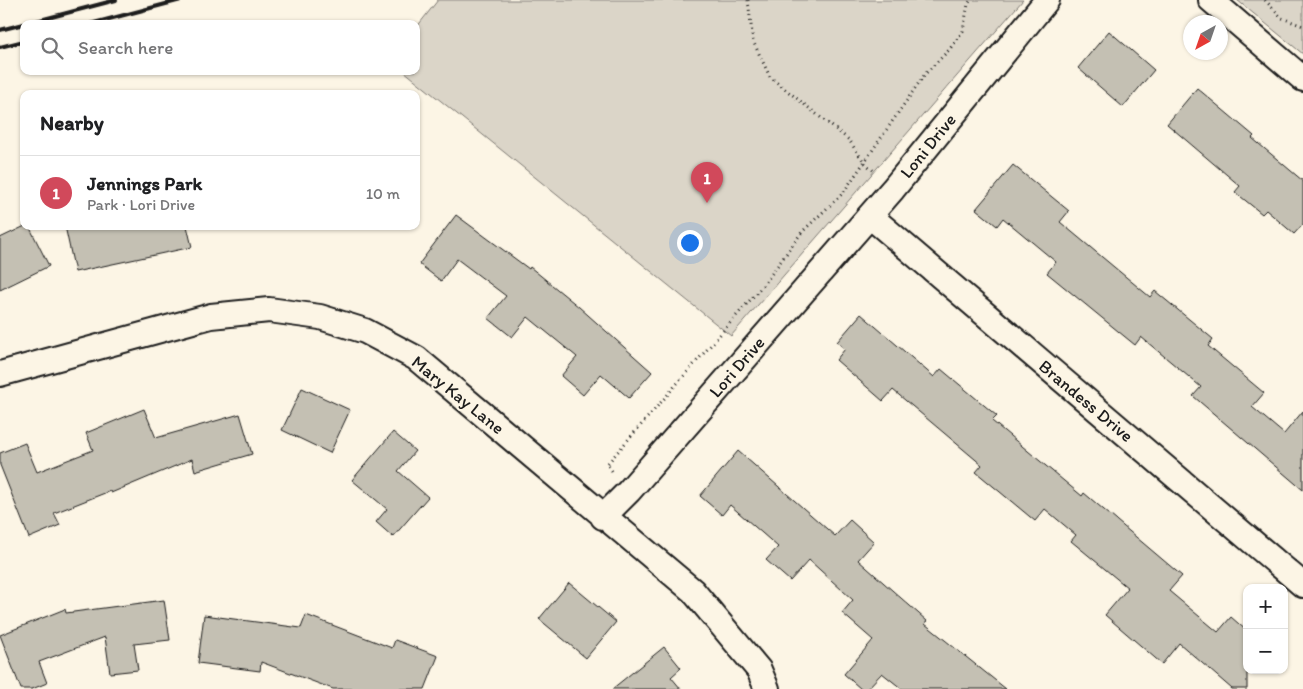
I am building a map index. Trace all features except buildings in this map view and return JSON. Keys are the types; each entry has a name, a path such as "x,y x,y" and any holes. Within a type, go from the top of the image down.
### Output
{"street":[{"name":"Loni Drive","path":"870,216 1047,0"},
{"path":"1212,0 1303,79"},
{"name":"Lori Drive","path":"603,516 629,491 870,216"},
{"name":"Brandess Drive","path":"870,216 1303,585"},
{"name":"Mary Kay Lane","path":"0,374 211,316 269,310 320,317 365,330 416,358 693,591 758,670 767,689"}],"path":[{"path":"748,0 753,41 770,77 850,140 864,162 893,189"},
{"path":"629,491 607,464 765,283 802,232 843,194 925,74 949,50 962,31 968,4 971,0"},
{"path":"1265,0 1282,18 1303,26"}],"shaded area":[{"path":"438,0 1023,0 731,336 409,75 420,75 420,23"},
{"path":"1237,0 1303,0 1303,54"}],"railway":[{"path":"40,20 116,0"},
{"path":"105,20 181,0"},
{"path":"0,30 20,25"},
{"path":"0,47 20,42"}],"place":[{"name":"Jennings Park","path":"707,203"}]}
